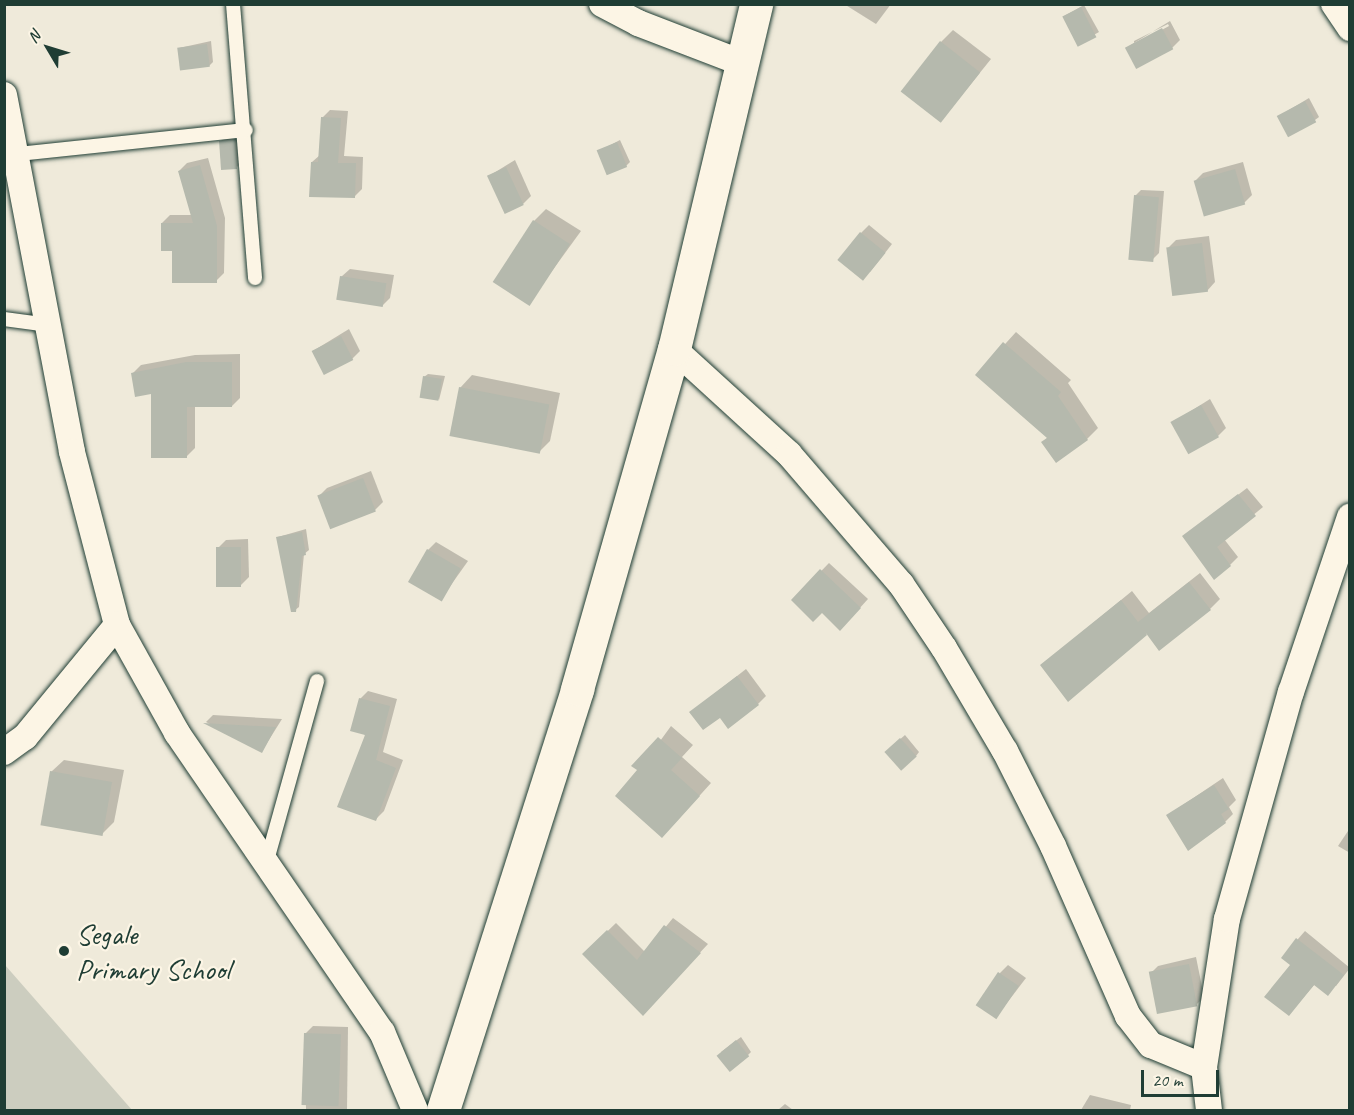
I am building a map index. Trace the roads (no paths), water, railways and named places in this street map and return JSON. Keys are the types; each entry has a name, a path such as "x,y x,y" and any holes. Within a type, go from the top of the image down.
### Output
{"street":[{"path":"602,4 638,23 742,63"},
{"path":"443,1110 577,689 674,348 756,4"},
{"path":"1334,4 1350,28"},
{"path":"4,95 18,154 72,452 117,625 177,733 382,1032 414,1110"},
{"path":"674,348 789,454 901,584 945,648 1005,751 1053,846 1128,1016 1151,1045 1204,1067"},
{"path":"1209,1110 1204,1067 1227,918 1291,692 1350,517"},
{"path":"4,752 25,736 117,625"}],"lane":[{"path":"233,4 246,130 255,278"},
{"path":"18,154 246,130"},
{"path":"4,319 49,325"},
{"path":"266,864 317,681"}],"place":[{"name":"Segale Primary School","path":"64,951"}]}
